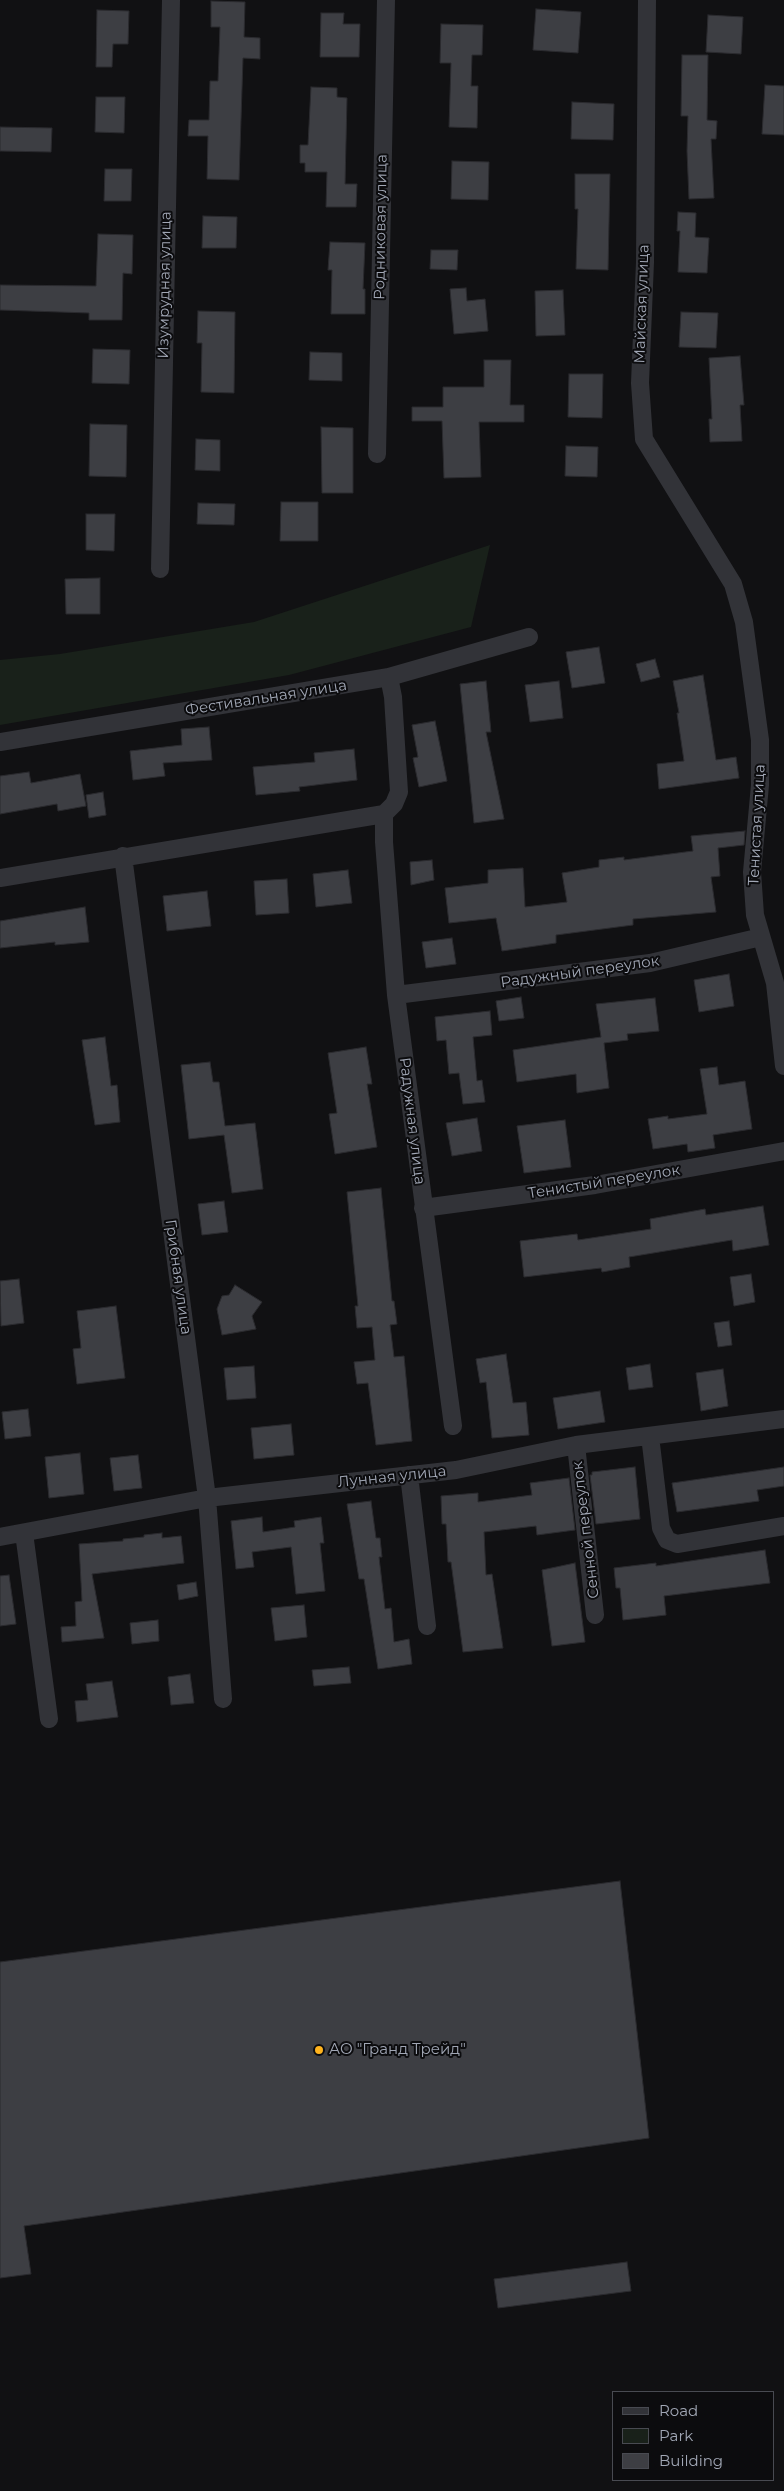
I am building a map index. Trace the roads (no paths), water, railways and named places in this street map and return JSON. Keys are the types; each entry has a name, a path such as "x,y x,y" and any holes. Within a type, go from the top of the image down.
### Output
{"street":[{"name":"Изумрудная улица","path":"160,569 171,0"},
{"name":"Родниковая улица","path":"377,454 386,0"},
{"name":"Майская улица","path":"647,0 645,262 640,383 644,439 732,584"},
{"name":"Тенистая улица","path":"732,584 744,622 760,740 760,786 752,872 755,915 775,983 784,1066"},
{"name":"Фестивальная улица","path":"0,742 389,677 529,636"},
{"path":"0,878 384,814 394,804 399,792 393,697 389,677"},
{"name":"Радужная улица","path":"384,814 384,842 396,995 453,1426"},
{"name":"Грибная улица","path":"123,856 207,1498 223,1699"},
{"name":"Радужный переулок","path":"396,995 650,963 761,937"},
{"name":"Тенистый переулок","path":"423,1208 595,1185 784,1151"},
{"name":"Лунная улица","path":"0,1537 207,1498 456,1470 576,1446 784,1419"},
{"path":"650,1436 661,1528 667,1540 677,1544 784,1526"},
{"name":"Сенной переулок","path":"576,1446 595,1615"},
{"path":"409,1475 427,1626"},
{"path":"24,1533 49,1719"}],"place":[{"name":"АО \"Гранд Трейд\"","path":"319,2050"}]}
